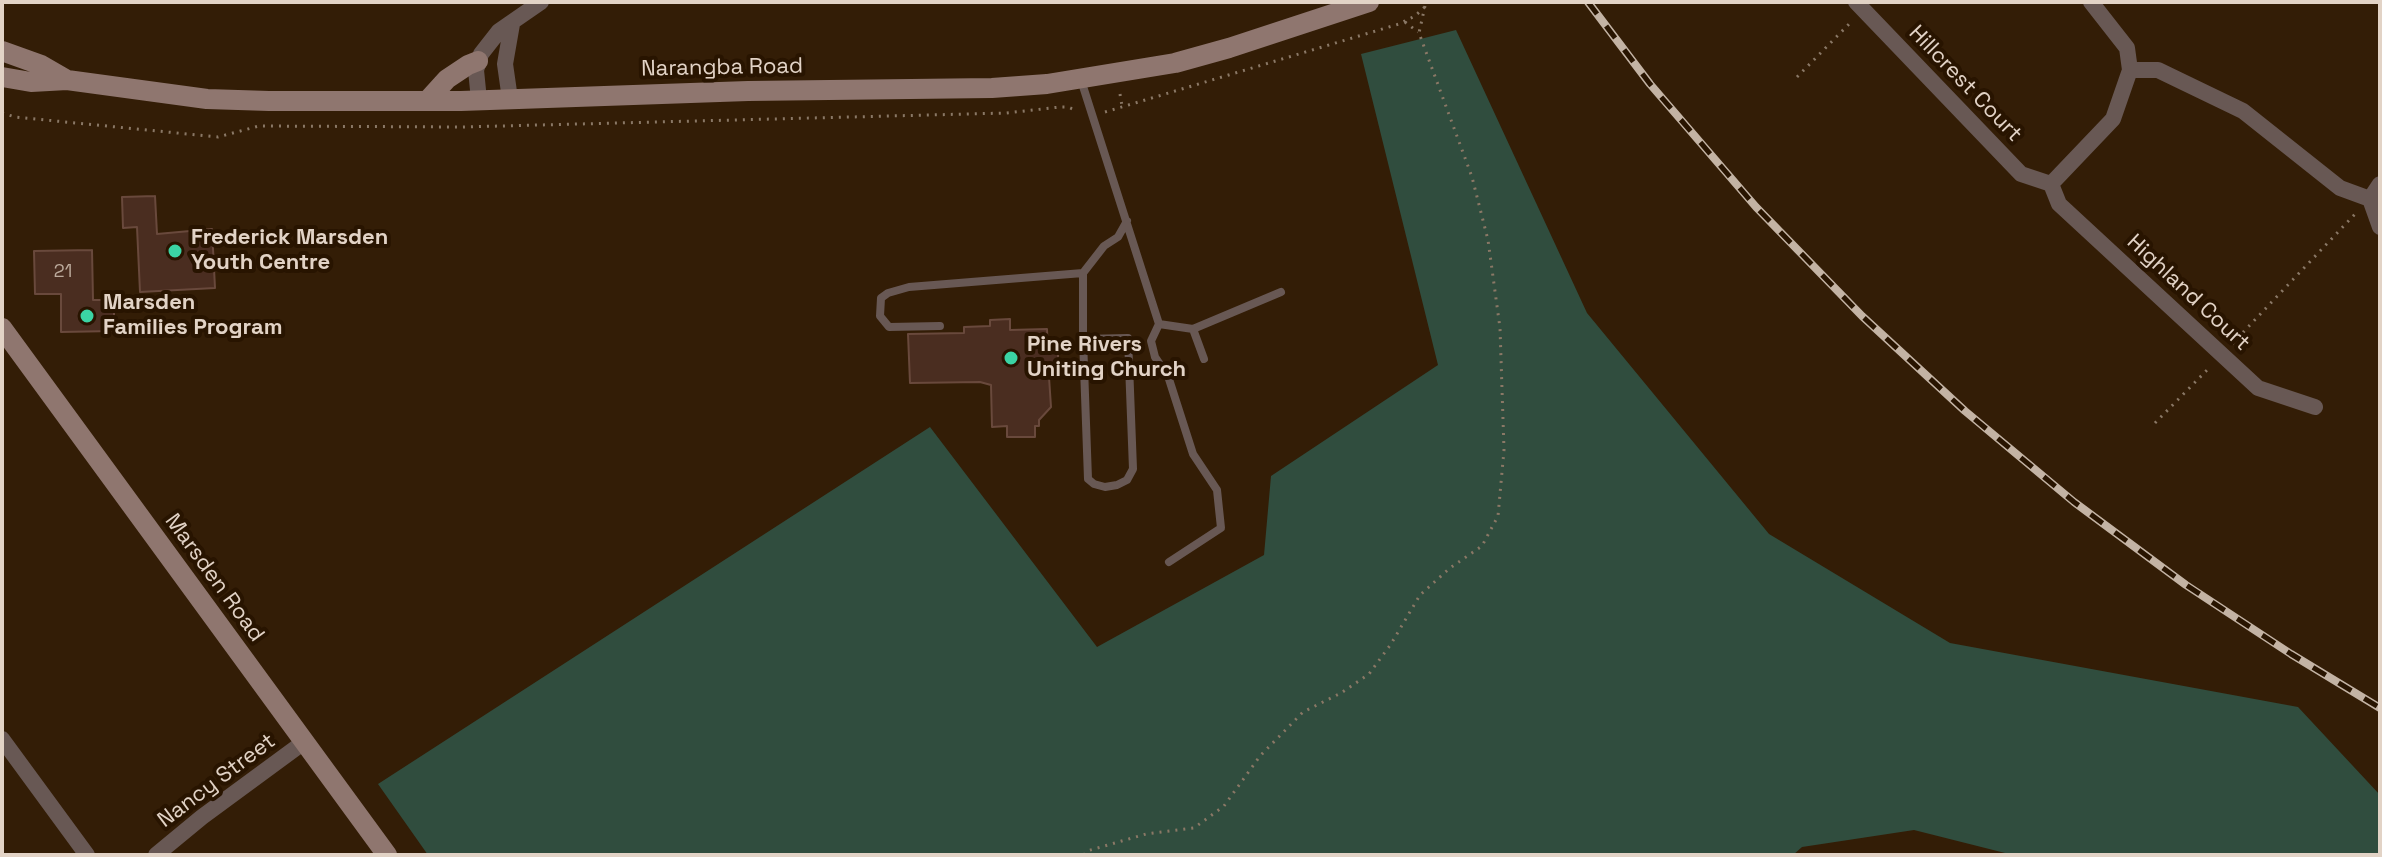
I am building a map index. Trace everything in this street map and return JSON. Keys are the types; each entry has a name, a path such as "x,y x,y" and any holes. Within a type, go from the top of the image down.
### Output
{"main road":[{"name":"Narangba Road","path":"2,77 31,82 67,80 207,99 427,101 748,91 992,88 1081,79 1175,63 1322,11 1369,2"},
{"name":"Narangba Road","path":"2,51 41,65 67,80"},
{"path":"427,101 447,79 478,61"},
{"name":"Marsden Road","path":"2,328 387,855"}],"street":[{"path":"479,100 478,61 485,48 499,31 541,2"},
{"path":"2051,184 2113,119 2130,70 2127,48 2091,2"},
{"name":"Hillcrest Court","path":"1860,6 2021,174 2051,184"},
{"path":"510,99 505,64 512,24"},
{"path":"2130,70 2158,70 2243,111 2340,188 2370,199"},
{"name":"Highland Court","path":"2051,184 2059,204 2258,388 2315,407"},
{"path":"2370,199 2380,184"},
{"path":"2370,199 2380,227"},
{"path":"2,739 87,855"},
{"name":"Nancy Street","path":"156,855 304,742"}],"lane":[{"path":"1081,79 1159,324 1151,341 1155,357 1168,376 1193,454 1217,490 1221,528 1169,562"},
{"path":"1083,339 1128,338 1133,469 1127,480 1117,485 1105,487 1088,479 1083,339 1083,273 1104,246 1118,237 1127,221"},
{"path":"940,326 889,327 880,316 881,298 909,287 1083,273"},
{"path":"1159,324 1193,329 1281,292"},
{"path":"1193,329 1204,359"}],"path":[{"path":"1419,2 1425,6"},
{"path":"1109,111 1405,22 1430,2"},
{"path":"1419,33 1425,6"},
{"path":"1797,77 1860,6"},
{"path":"1084,855 1087,851 1146,834 1194,828 1224,806 1260,756 1303,712 1341,693 1369,674 1420,595 1450,568 1482,546 1498,516 1504,450 1500,328 1488,240 1472,177 1419,33 1405,22"},
{"path":"1120,94 1122,106"},
{"path":"2,113 15,117 218,137 259,126 462,127 1006,113 1068,107 1077,111 1082,118"},
{"path":"461,118 462,127"},
{"path":"2155,423 2370,199"}],"green space":[{"path":"1456,30 1587,313 1769,534 1950,643 2298,707 2380,795 2380,855 2013,855 1914,830 1802,847 1793,855 428,855 378,784 930,427 1097,647 1264,555 1271,476 1438,365 1361,54"}],"building":[{"name":"Frederick Marsden Youth Centre","path":"155,196 157,234 212,229 215,288 140,292 137,227 123,228 122,197"},
{"path":"92,250 93,300 114,300 114,331 61,332 61,294 35,294 34,251"},
{"path":"1010,319 1010,330 1047,329 1048,354 1058,354 1058,376 1049,377 1051,407 1039,420 1039,426 1035,426 1035,437 1007,437 1007,426 992,427 991,385 980,382 910,383 908,334 964,333 964,327 990,326 990,320"}],"railway":[{"path":"1588,2 1650,84 1756,207 1862,316 1965,411 2074,502 2186,585 2380,708"}],"place":[{"name":"Frederick Marsden Youth Centre","path":"175,251"},
{"name":"Marsden Families Program","path":"87,316"},
{"name":"Pine Rivers Uniting Church","path":"1011,358"}]}
